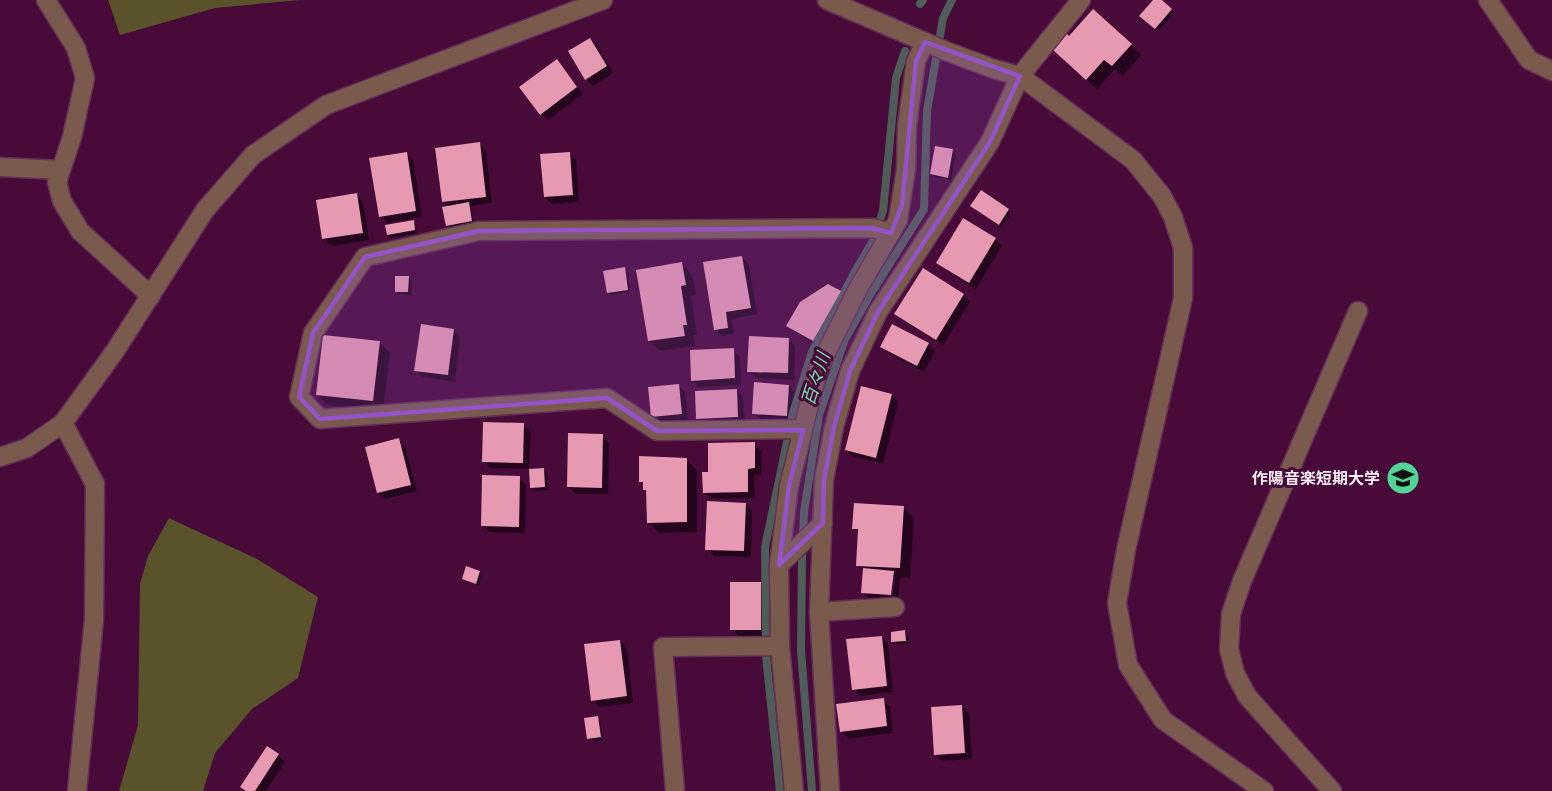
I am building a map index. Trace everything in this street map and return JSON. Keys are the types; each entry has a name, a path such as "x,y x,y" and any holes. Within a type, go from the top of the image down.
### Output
{"street":[{"path":"46,0 76,48 85,78 72,137 57,182 62,201 80,231 151,296"},
{"path":"0,457 27,448 63,423 115,351 205,210 253,155 326,105 603,0"},
{"path":"827,0 934,46 994,69 1020,76 1133,160 1162,196 1173,217 1183,248 1183,298 1126,550 1117,603 1128,665 1163,720 1264,791"},
{"path":"794,791 770,646 783,561 794,429 818,369 859,287 899,229 990,142 1020,76 1081,0"},
{"path":"1488,0 1528,60 1552,71"},
{"path":"830,791 819,612 820,525 824,480 834,427 850,371 878,312 899,229 906,169 907,125 915,61 934,46"},
{"path":"0,167 60,170"},
{"path":"794,429 657,431 607,398 320,419 299,397 313,333 365,257 479,231 899,229"},
{"path":"1332,791 1247,696 1235,673 1229,649 1230,626 1231,614 1242,581 1358,311"},
{"path":"63,423 95,484 94,619 77,791"},
{"path":"783,561 820,525"},
{"path":"819,612 895,608"},
{"path":"675,791 663,647 770,646"}],"highlighted area":[{"path":"925,42 1020,76 990,142 878,312 850,371 834,427 824,480 823,523 779,565 789,486 803,430 657,431 607,398 320,419 299,397 313,333 365,257 479,231 872,228 891,233 902,205 916,61"}],"shaded area":[{"path":"108,0 301,0 215,8 120,35"},
{"path":"169,518 257,559 318,597 298,678 252,709 215,753 203,791 119,791 138,725 140,584 148,556"}],"building":[{"path":"1153,0 1162,0 1172,9 1155,29 1139,16"},
{"path":"1093,9 1132,44 1112,66 1104,60 1086,80 1053,50"},
{"path":"590,38 607,66 585,80 568,51"},
{"path":"557,59 577,87 540,115 519,87"},
{"path":"480,142 486,197 442,202 435,148"},
{"path":"935,146 953,149 948,178 930,174"},
{"path":"407,152 416,211 379,217 369,158"},
{"path":"570,152 573,195 544,197 540,154"},
{"path":"981,190 1009,209 999,225 970,206"},
{"path":"357,193 363,233 322,239 316,200"},
{"path":"469,202 472,221 446,226 442,207"},
{"path":"963,218 996,238 969,283 936,263"},
{"path":"414,220 415,230 387,235 385,225"},
{"path":"742,256 751,308 726,312 728,328 714,330 703,262"},
{"path":"682,262 686,285 681,286 687,325 683,325 685,336 648,341 636,270"},
{"path":"625,267 628,290 607,293 603,271"},
{"path":"923,268 964,294 936,340 894,314"},
{"path":"395,276 409,276 408,292 395,292"},
{"path":"828,284 841,291 813,341 786,326 800,302"},
{"path":"421,324 454,329 448,375 414,371"},
{"path":"892,324 929,343 917,366 880,347"},
{"path":"323,335 380,341 373,401 316,395"},
{"path":"749,336 789,338 788,373 747,372"},
{"path":"734,348 735,378 691,381 690,350"},
{"path":"754,382 789,385 787,416 752,414"},
{"path":"679,384 682,414 651,417 648,387"},
{"path":"861,386 892,394 876,458 845,450"},
{"path":"737,389 738,417 696,419 695,391"},
{"path":"483,422 524,423 523,463 482,462"},
{"path":"568,433 603,434 602,488 567,487"},
{"path":"399,438 411,485 377,493 365,447"},
{"path":"755,442 755,468 748,469 748,492 703,493 702,472 708,472 708,443"},
{"path":"639,456 687,458 687,522 647,523 646,490 643,490 643,482 639,482"},
{"path":"544,468 545,487 530,488 529,469"},
{"path":"482,475 520,476 519,527 481,526"},
{"path":"707,501 746,503 744,551 705,550"},
{"path":"854,503 904,506 900,568 856,566 858,529 852,529"},
{"path":"466,566 480,571 476,584 462,579"},
{"path":"863,568 894,571 891,595 861,593"},
{"path":"730,582 761,582 761,630 730,630"},
{"path":"905,630 906,641 891,642 891,632"},
{"path":"882,636 887,686 852,690 846,639"},
{"path":"620,640 627,696 591,701 584,644"},
{"path":"884,698 887,726 840,732 836,704"},
{"path":"962,705 965,753 934,755 931,707"},
{"path":"598,716 601,737 587,739 584,718"},
{"path":"267,746 279,754 255,791 246,791 240,787"}],"waterway":[{"path":"920,4 923,0"},
{"name":"百々川","path":"812,791 801,650 802,559 804,512 819,415 845,339 924,209 927,111 943,18 952,0"},
{"path":"780,791 766,656 765,547 793,413 812,352 873,241 883,211 896,78 905,51"}],"place":[{"name":"作陽音楽短期大学","path":"1403,478"}]}
